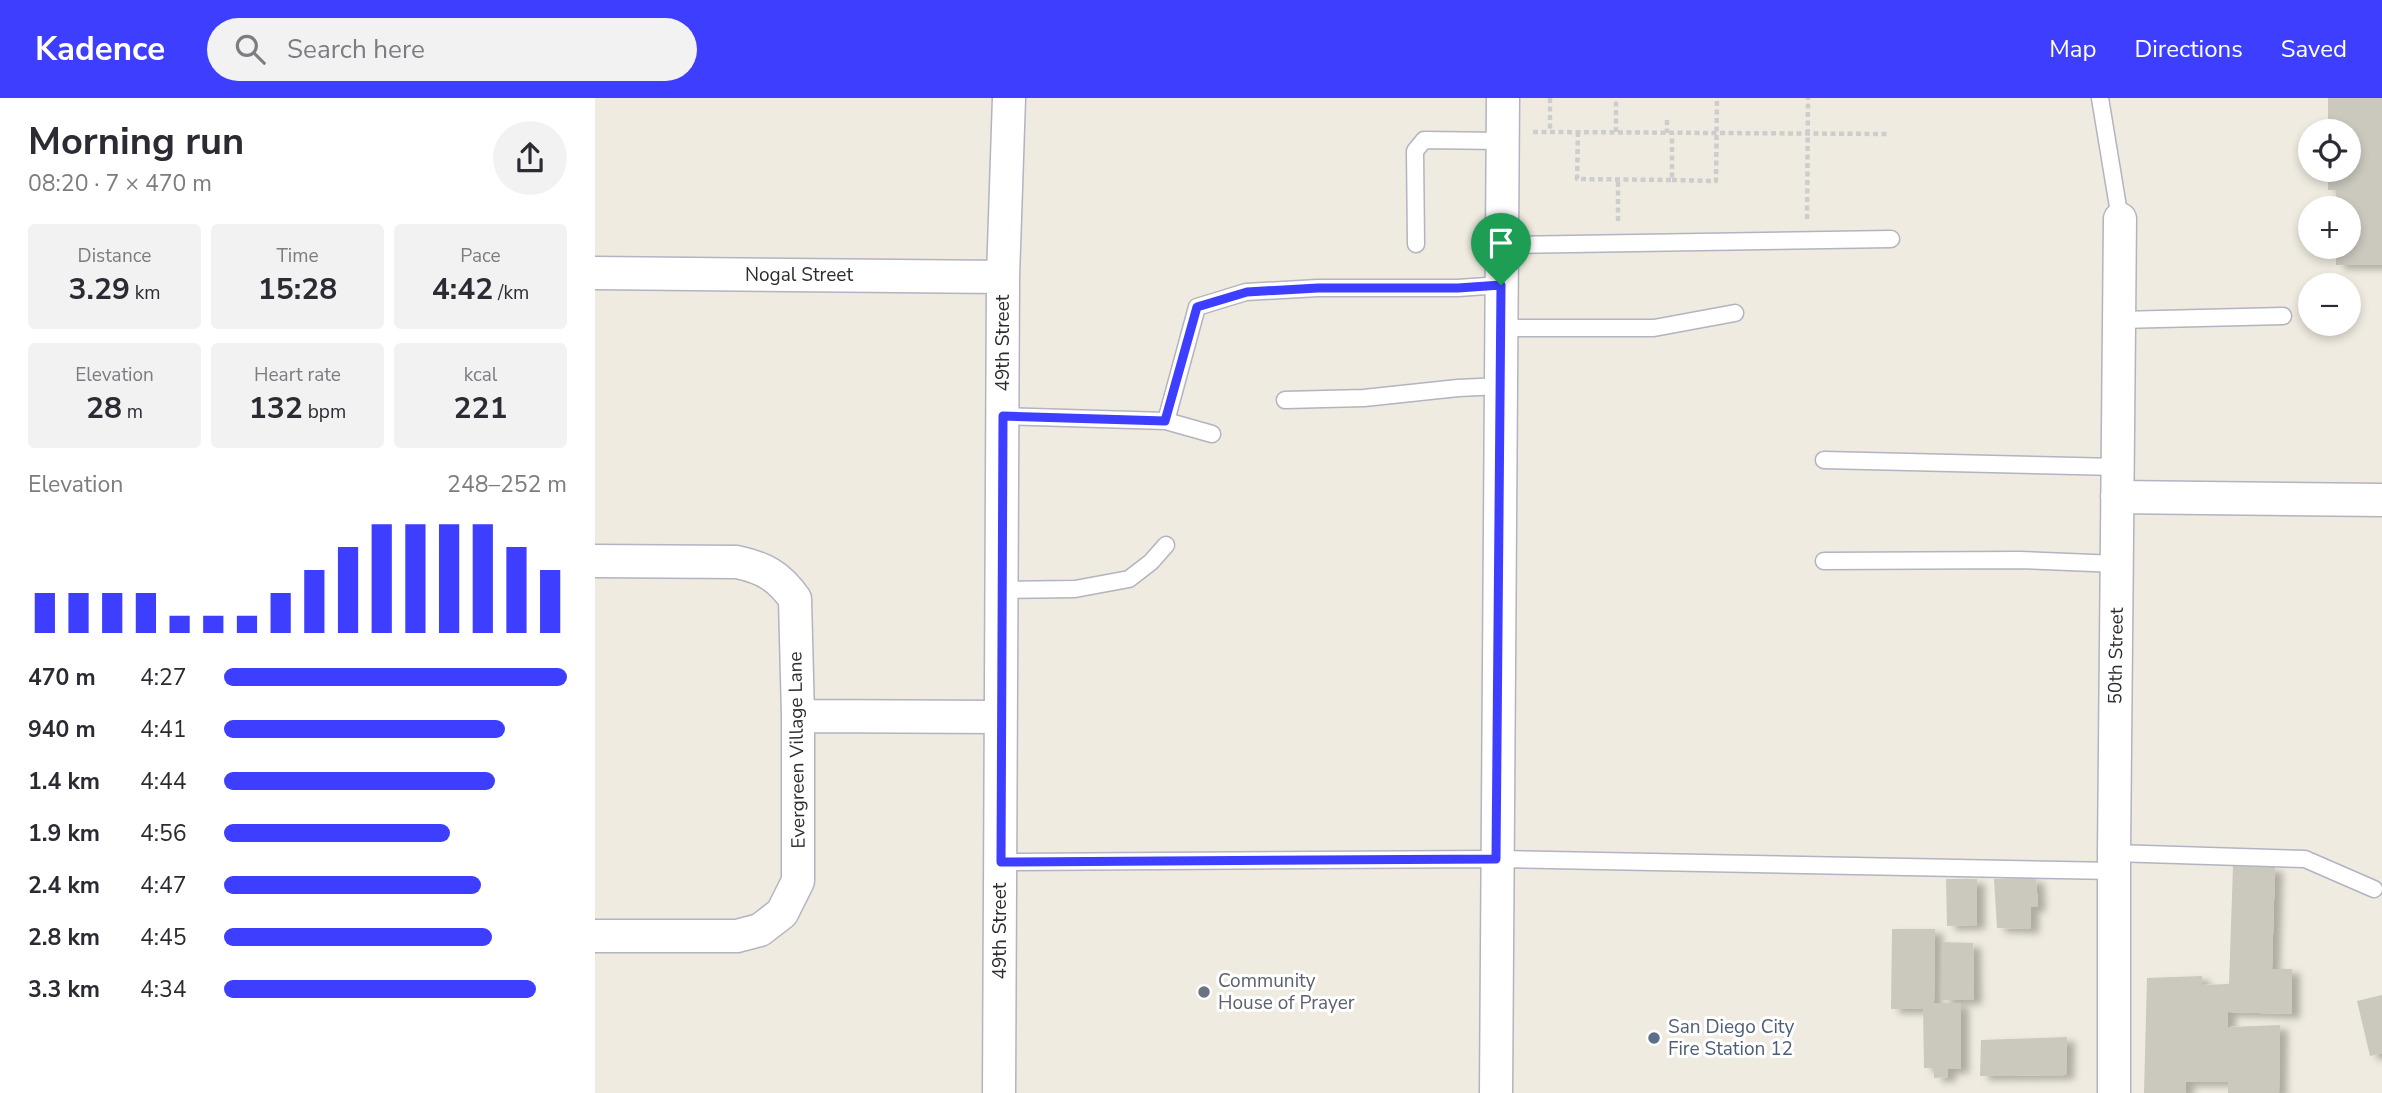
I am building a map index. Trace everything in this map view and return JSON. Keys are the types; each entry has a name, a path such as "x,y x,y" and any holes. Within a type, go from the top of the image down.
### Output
{"street":[{"name":"49th Street","path":"999,1093 1003,277 1009,98"},
{"path":"1496,1093 1503,98"},
{"name":"50th Street","path":"2113,1093 2120,219"},
{"name":"Nogal Street","path":"595,273 1003,277"},
{"path":"2117,482 2382,500"},
{"name":"Evergreen Village Lane","path":"595,561 737,562 760,567 785,586 795,599 798,716 798,881 782,913 760,930 737,936 595,936"},
{"path":"798,716 1001,717"}],"lane":[{"path":"2100,98 2120,219"},
{"path":"1416,244 1415,151 1424,140 1502,141"},
{"path":"1501,245 1891,239"},
{"path":"1165,421 1197,307 1247,292 1501,285"},
{"path":"1501,328 1654,328 1735,313"},
{"path":"2119,320 2283,316"},
{"path":"1285,400 1364,398 1501,386"},
{"path":"1003,416 1165,421 1212,434"},
{"path":"1824,460 2117,482"},
{"path":"1002,590 1075,589 1129,579 1151,562 1166,545"},
{"path":"1824,561 2020,560 2116,564"},
{"path":"1001,862 1496,859 2113,862 2305,859 2374,889"}],"path":[{"path":"1550,98 1550,132"},
{"path":"1616,98 1616,132"},
{"path":"1578,132 1577,179 1716,181 1717,98"},
{"path":"1807,240 1808,98"},
{"path":"1667,120 1672,180"},
{"path":"1540,132 1888,134"},
{"path":"1617,243 1618,180"}],"building":[{"path":"2328,98 2382,98 2382,265 2336,265 2336,259 2361,259 2361,196 2336,196 2336,190 2328,190 2328,182 2361,182 2361,119 2328,119"},
{"path":"2233,866 2275,867 2272,969 2292,969 2292,1014 2228,1012 2228,1040 2229,1027 2280,1025 2279,1093 2228,1093 2228,1082 2186,1082 2186,1093 2144,1093 2147,978 2202,976 2202,985 2229,984"},
{"path":"2036,878 2038,907 2031,907 2031,929 1997,928 1994,879"},
{"path":"1946,879 1977,879 1977,925 1947,926"},
{"path":"1892,929 1935,929 1934,1003 1961,1003 1961,1069 1948,1069 1948,1077 1934,1078 1934,1068 1924,1068 1923,1009 1891,1009"},
{"path":"1942,942 1973,943 1974,1000 1942,1000"},
{"path":"2382,995 2382,1053 2370,1056 2357,1001"},
{"path":"2067,1037 2066,1075 1980,1076 1981,1040"}],"place":[{"name":"Community House of Prayer","path":"1204,992"},
{"name":"San Diego City Fire Station 12","path":"1654,1038"}],"route":[{"path":"1501,285 1496,859 1001,862 1003,416 1165,421 1197,307 1247,292 1501,285"}]}
